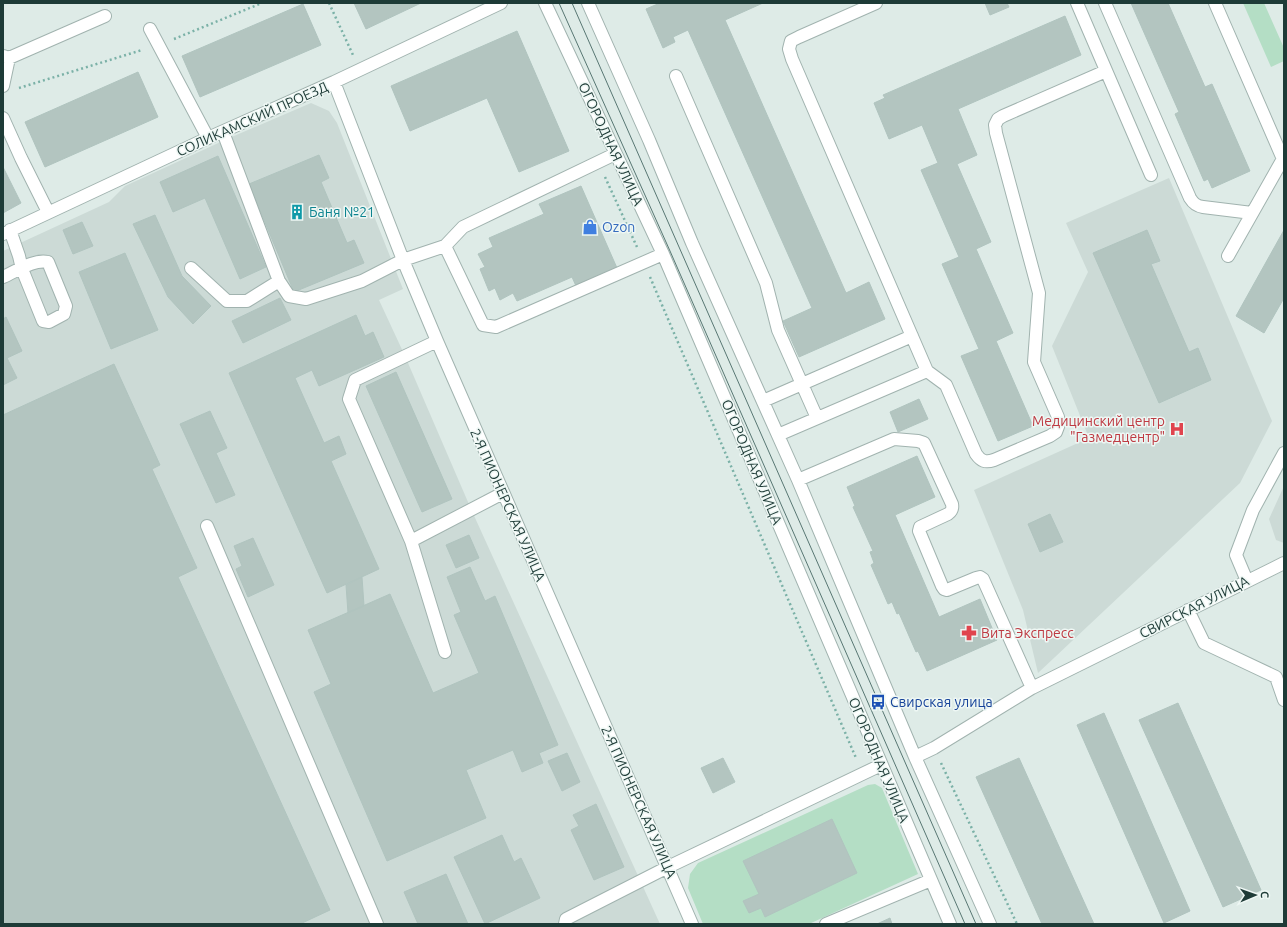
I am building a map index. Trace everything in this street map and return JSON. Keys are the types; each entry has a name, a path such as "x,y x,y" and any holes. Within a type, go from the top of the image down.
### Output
{"street":[{"name":"СОЛИКАМСКИЙ ПРОЕЗД","path":"6,232 208,138 360,70 501,3"},
{"name":"ОГОРОДНАЯ УЛИЦА","path":"545,3 663,254 950,924"},
{"path":"588,3 798,480 914,757 990,924"},
{"path":"876,3 799,37 792,41 789,50 795,67 927,370 946,385 980,460 987,462 994,460 1050,436 1056,432 1059,424 1058,417 1034,362 1039,293 995,125 998,119 1003,116 1106,71"},
{"path":"1077,3 1152,176"},
{"path":"1105,3 1193,203 1202,207 1252,213"},
{"path":"1215,3 1284,158 1228,256"},
{"path":"3,86 6,57 105,16"},
{"path":"150,29 208,138"},
{"path":"676,76 766,283 778,330 817,418"},
{"name":"2-Я ПИОНЕРСКАЯ УЛИЦА","path":"334,82 436,341 692,924"},
{"path":"3,118 48,212"},
{"path":"223,132 279,281 289,296 306,299 362,281 403,260 445,246 463,227 615,154"},
{"path":"3,277 22,269 40,261 48,262 66,306 64,314 49,322 43,320 22,269 19,256 6,232"},
{"path":"445,246 483,325 496,327 663,254"},
{"path":"191,268 227,301 247,301 279,281"},
{"path":"763,401 912,336"},
{"path":"436,341 355,380 349,399 411,541 445,652"},
{"path":"778,435 927,370"},
{"path":"798,480 894,439 924,443 952,504 952,512 923,525 920,527 919,531 942,586 947,590 976,578 983,578 1032,688"},
{"path":"1247,581 1236,556 1253,510 1284,453"},
{"path":"411,541 503,493"},
{"path":"207,526 377,924"},
{"name":"СВИРСКАЯ УЛИЦА","path":"914,757 934,748 1032,688 1284,563"},
{"path":"1188,610 1204,643 1276,677 1284,700"},
{"path":"565,924 566,919 668,867 881,764"},
{"path":"826,924 931,880"}],"path":[{"path":"18,88 159,45 262,3"},
{"path":"330,3 360,70"},
{"path":"598,162 644,263 862,774"},
{"path":"934,748 1017,924"}],"shaded area":[{"path":"311,103 329,111 337,123 403,289 379,300 405,356 471,509 660,924 3,924 3,251 109,202 125,186 227,139"},
{"name":"Медицинский центр \"Газмедцентр\"","path":"1169,178 1272,421 1240,483 1038,673 1023,610 974,490 1089,438 1052,346 1088,272 1066,223"},
{"path":"1284,486 1284,543 1276,540 1269,519"}],"green space":[{"path":"1243,3 1264,3 1284,48 1284,61 1271,67"},
{"path":"875,784 882,788 918,874 809,924 703,924 688,888 690,874 698,863 868,785"}],"building":[{"path":"354,3 421,3 366,29"},
{"path":"660,3 763,3 725,20 846,293 869,282 885,319 799,357 783,321 812,308 688,30 673,37 675,42 663,48 646,9"},
{"path":"985,3 1007,3 1009,7 990,15"},
{"path":"1131,3 1168,3 1205,87 1212,84 1250,171 1212,188 1208,179 1204,181 1175,114 1179,112"},
{"path":"303,4 321,45 200,97 182,56"},
{"path":"1065,16 1081,55 958,109 977,155 957,164 991,242 976,249 1013,333 996,341 1033,426 998,441 961,356 979,349 942,264 959,257 921,170 938,163 922,125 889,139 874,103 885,98 883,95"},
{"path":"517,31 569,151 519,172 487,98 410,131 391,86"},
{"path":"138,72 158,117 45,167 25,122"},
{"name":"Баня №21","path":"319,155 329,178 321,182 347,243 354,240 364,263 294,292 249,184"},
{"path":"218,156 266,267 240,279 205,198 173,212 160,182"},
{"path":"3,167 21,203 3,213"},
{"path":"581,186 617,268 576,286 572,277 517,301 513,293 500,300 495,288 489,291 480,269 485,267 478,254 493,247 489,238 544,214 539,204"},
{"path":"155,215 182,276 211,306 193,324 168,297 133,224"},
{"path":"82,222 93,246 73,254 63,230"},
{"path":"1147,230 1160,261 1151,264 1189,352 1198,348 1211,380 1159,403 1093,253"},
{"path":"1284,230 1284,298 1264,333 1236,316"},
{"path":"125,253 158,330 111,349 79,272"},
{"path":"280,298 291,320 243,343 232,321"},
{"path":"356,315 365,336 373,332 384,357 319,386 312,370 295,378 324,443 339,436 346,454 331,461 379,569 327,593 229,373"},
{"path":"6,317 22,351 7,358 17,378 3,385 3,319"},
{"path":"114,364 160,465 152,469 197,568 178,577 330,910 300,924 3,924 3,894 5,893 3,888 3,415"},
{"path":"396,372 452,499 422,512 366,386"},
{"path":"919,399 928,419 898,432 890,412"},
{"path":"210,411 227,448 216,453 235,495 216,503 180,424"},
{"path":"917,456 935,497 895,515 939,617 980,599 997,640 927,671 918,651 916,652 899,613 897,614 892,602 888,604 871,565 874,563 870,552 873,551 853,507 855,506 847,487"},
{"path":"1050,514 1063,542 1040,552 1028,524"},
{"path":"469,535 479,558 456,568 446,545"},
{"path":"253,538 274,585 248,597 236,569 242,566 234,546"},
{"path":"470,567 485,601 495,596 558,745 539,753 543,763 522,772 513,750 466,770 486,818 387,861 314,692 331,684 308,630 390,594 433,693 479,673 454,615 461,612 447,577"},
{"path":"362,577 364,606 348,613 346,585"},
{"path":"1178,703 1261,890 1223,907 1139,720"},
{"path":"1104,713 1190,911 1164,923 1077,725"},
{"path":"567,753 580,782 562,791 548,761"},
{"path":"723,758 735,782 713,793 701,768"},
{"path":"1019,758 1094,924 1042,924 976,777"},
{"path":"596,804 624,867 594,880 571,830 579,826 573,815"},
{"path":"832,819 857,873 765,917 761,908 749,913 743,901 759,894 743,861"},
{"path":"502,835 514,862 521,858 540,898 485,924 454,857"},
{"path":"446,874 468,924 418,924 404,892"},
{"path":"890,918 892,924 877,924"}],"tram line":[{"path":"559,3 670,251 965,924"},
{"path":"572,3 976,924"}],"place":[{"name":"Баня №21","path":"297,212"},
{"name":"Ozon","path":"590,227"},
{"name":"Медицинский центр \"Газмедцентр\"","path":"1177,429"},
{"name":"Вита Экспресс","path":"969,633"},
{"name":"Свирская улица","path":"878,702"}]}
